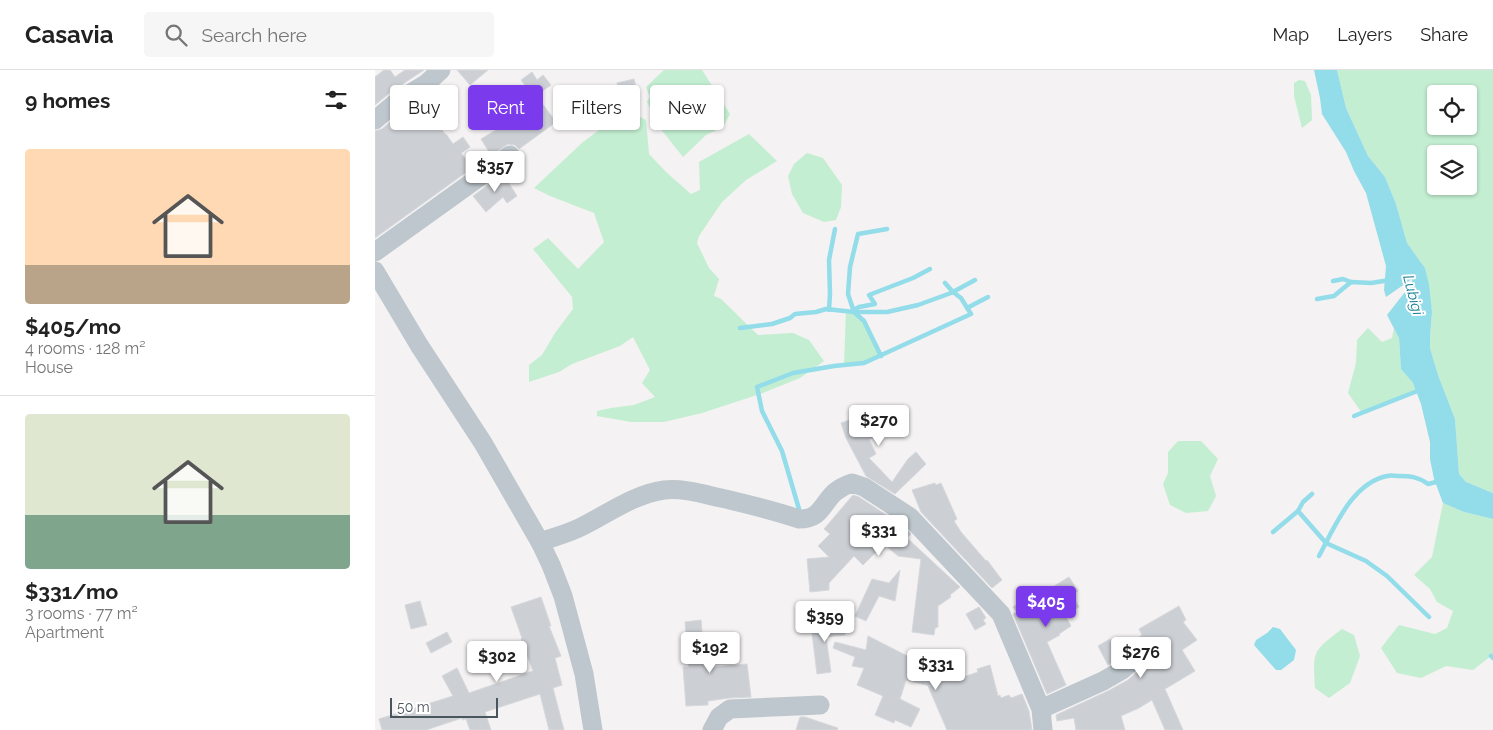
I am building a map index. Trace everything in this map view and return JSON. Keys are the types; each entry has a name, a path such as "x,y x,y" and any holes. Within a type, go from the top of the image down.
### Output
{"street":[{"path":"375,120 399,100 427,83 441,70"},
{"path":"375,252 510,155"},
{"path":"375,271 419,345 483,443 540,542 551,565 563,596 584,674 593,730"},
{"path":"540,542 583,526 647,494 664,490 684,490 705,494 799,519 807,519 814,517 834,493 843,486 853,482 910,517 1001,614 1041,709 1043,730"},
{"path":"1041,709 1103,681 1122,670 1146,649"},
{"path":"712,730 719,717 730,710 820,705"}],"green space":[{"path":"664,70 702,70 712,85 650,85 650,97 646,87"},
{"path":"1337,70 1493,70 1493,493 1466,482 1459,474 1455,419 1430,348 1432,312 1425,268 1407,243 1396,204 1385,177 1368,156 1346,108"},
{"path":"1299,80 1305,81 1311,95 1312,120 1302,128 1294,96 1294,83"},
{"path":"650,97 650,108 647,102"},
{"path":"724,105 730,114 724,125"},
{"path":"640,117 646,120 649,154 691,194 700,190 699,162 749,134 777,161 746,180 722,202 699,236 697,243 709,268 719,279 714,296 721,299 758,335 793,333 809,340 824,361 800,378 760,394 702,413 664,422 631,422 597,416 597,411 634,405 655,397 642,383 650,370 633,337 620,346 572,364 559,372 529,382 529,365 542,355 555,333 573,309 572,297 533,249 548,238 578,269 604,242 594,213 534,188 583,142 599,130 640,130"},
{"path":"662,130 717,130 706,135 683,157"},
{"path":"807,153 823,158 842,185 841,207 836,220 824,222 803,213 792,194 788,176 794,164"},
{"path":"846,311 853,313 864,322 881,356 864,363 844,365"},
{"path":"1368,328 1382,342 1392,338 1394,328 1399,338 1401,369 1413,383 1417,392 1362,413 1348,393 1356,363 1357,340"},
{"path":"1178,441 1201,441 1218,459 1210,476 1216,496 1208,511 1186,513 1170,505 1163,484 1168,473 1168,452"},
{"path":"1443,503 1464,512 1493,519 1493,658 1491,656 1473,670 1446,666 1421,678 1397,673 1381,648 1399,625 1435,634 1447,628 1453,611 1437,602 1430,589 1414,575 1432,557"},
{"path":"1342,629 1354,635 1360,656 1350,683 1329,698 1315,688 1315,659 1320,648"}],"water":[{"name":"Lubigi","path":"1314,70 1337,70 1346,108 1368,156 1385,177 1396,204 1407,243 1425,268 1432,312 1430,348 1455,419 1459,474 1466,482 1493,493 1493,519 1464,512 1443,503 1434,479 1430,459 1430,442 1421,404 1413,383 1401,369 1399,338 1387,315 1412,283 1412,279 1386,297 1384,290 1386,266 1366,193 1346,152 1322,114"},
{"path":"1273,627 1280,629 1296,650 1294,660 1281,670 1276,670 1254,645 1256,640"}],"building":[{"path":"384,70 390,70 395,77 405,70 424,70 401,85 390,85 390,93 375,105 375,77"},
{"path":"457,70 488,70 470,85"},
{"path":"532,72 537,80 543,75 551,85 543,91 543,85 525,85 521,80"},
{"path":"634,79 636,85 617,85 617,83"},
{"path":"543,105 553,118 553,124 519,149 515,145 508,144 491,155 481,139 496,130 543,130"},
{"path":"390,122 390,130 442,130 453,144 463,137 470,147 461,153 472,168 375,238 375,131 382,129"},
{"path":"503,174 517,196 507,203 503,197 486,212 473,196"},
{"path":"891,406 903,429 869,439 876,454 869,458 892,482 908,459 916,452 926,464 895,494 866,476 846,438 841,423"},
{"path":"935,483 936,485 941,483 957,519 954,521 961,532 987,560 1002,580 992,588 921,512 912,490"},
{"path":"853,495 903,526 911,534 907,538 960,587 950,595 951,597 938,606 938,627 935,628 934,635 912,632 921,559 898,556 884,544 863,565 854,556 829,583 829,590 810,592 807,559 829,557 818,546 830,534 824,529"},
{"path":"900,570 895,601 879,596 866,621 855,616 872,579 889,583"},
{"path":"1069,577 1078,591 1072,595 1079,607 1065,615 1071,626 1047,642 1066,685 1047,694 1013,614 1017,612 1013,607 1033,594 1035,598"},
{"path":"541,597 551,626 549,626 561,656 555,658 562,685 553,688 564,730 549,730 540,694 485,712 491,730 470,730 466,719 462,720 462,718 426,730 382,730 379,719 453,696 442,676 457,668 469,693 533,671 511,607"},
{"path":"420,601 427,625 411,629 405,605"},
{"path":"1179,606 1186,620 1183,622 1197,640 1182,650 1195,671 1165,689 1183,730 1165,730 1152,700 1121,716 1125,730 1076,730 1074,718 1057,721 1056,715 1128,680 1157,652 1157,646 1154,641 1149,638 1143,638 1108,665 1098,646 1110,639 1112,644 1118,641 1122,649 1142,635 1139,629"},
{"path":"979,607 986,618 983,620 986,624 975,630 966,614"},
{"path":"701,620 705,668 747,664 751,697 708,701 708,705 686,706 683,667 689,667 685,622"},
{"path":"839,621 844,624 845,635 826,637 831,672 817,674 811,625"},
{"path":"447,632 452,642 431,653 426,643"},
{"path":"868,636 923,664 924,657 938,658 932,685 951,677 952,681 978,672 977,669 990,665 998,696 1000,695 1001,698 1009,695 1011,698 1022,694 1029,711 1032,730 947,730 928,686 930,686 906,680 900,699 920,709 911,727 895,720 894,723 875,715 883,696 857,685 864,668 852,666 855,657 833,648 835,642 866,650"},
{"path":"800,717 838,728 837,730 796,730"}],"waterway":[{"path":"829,310 829,260 835,229"},
{"path":"881,356 864,321 854,312 848,294 850,267 858,234 887,229"},
{"path":"853,310 875,304 869,295 913,278 930,269"},
{"path":"1333,281 1343,279 1351,282"},
{"path":"740,328 772,324 790,318 795,314 826,309 854,312 887,312 918,305 951,293 975,280"},
{"path":"1317,299 1334,296 1351,282 1371,283 1390,280"},
{"path":"799,509 782,451 762,411 757,387 793,373 864,363 971,314 961,298 945,283"},
{"path":"967,308 988,297"},
{"path":"1354,416 1420,390"},
{"path":"1319,556 1338,520 1354,497 1375,480 1387,476 1407,476 1414,477 1428,484 1440,481"},
{"path":"1312,494 1303,502 1298,511 1326,543 1366,561 1387,576 1429,617"},
{"path":"1273,532 1298,511"}]}
